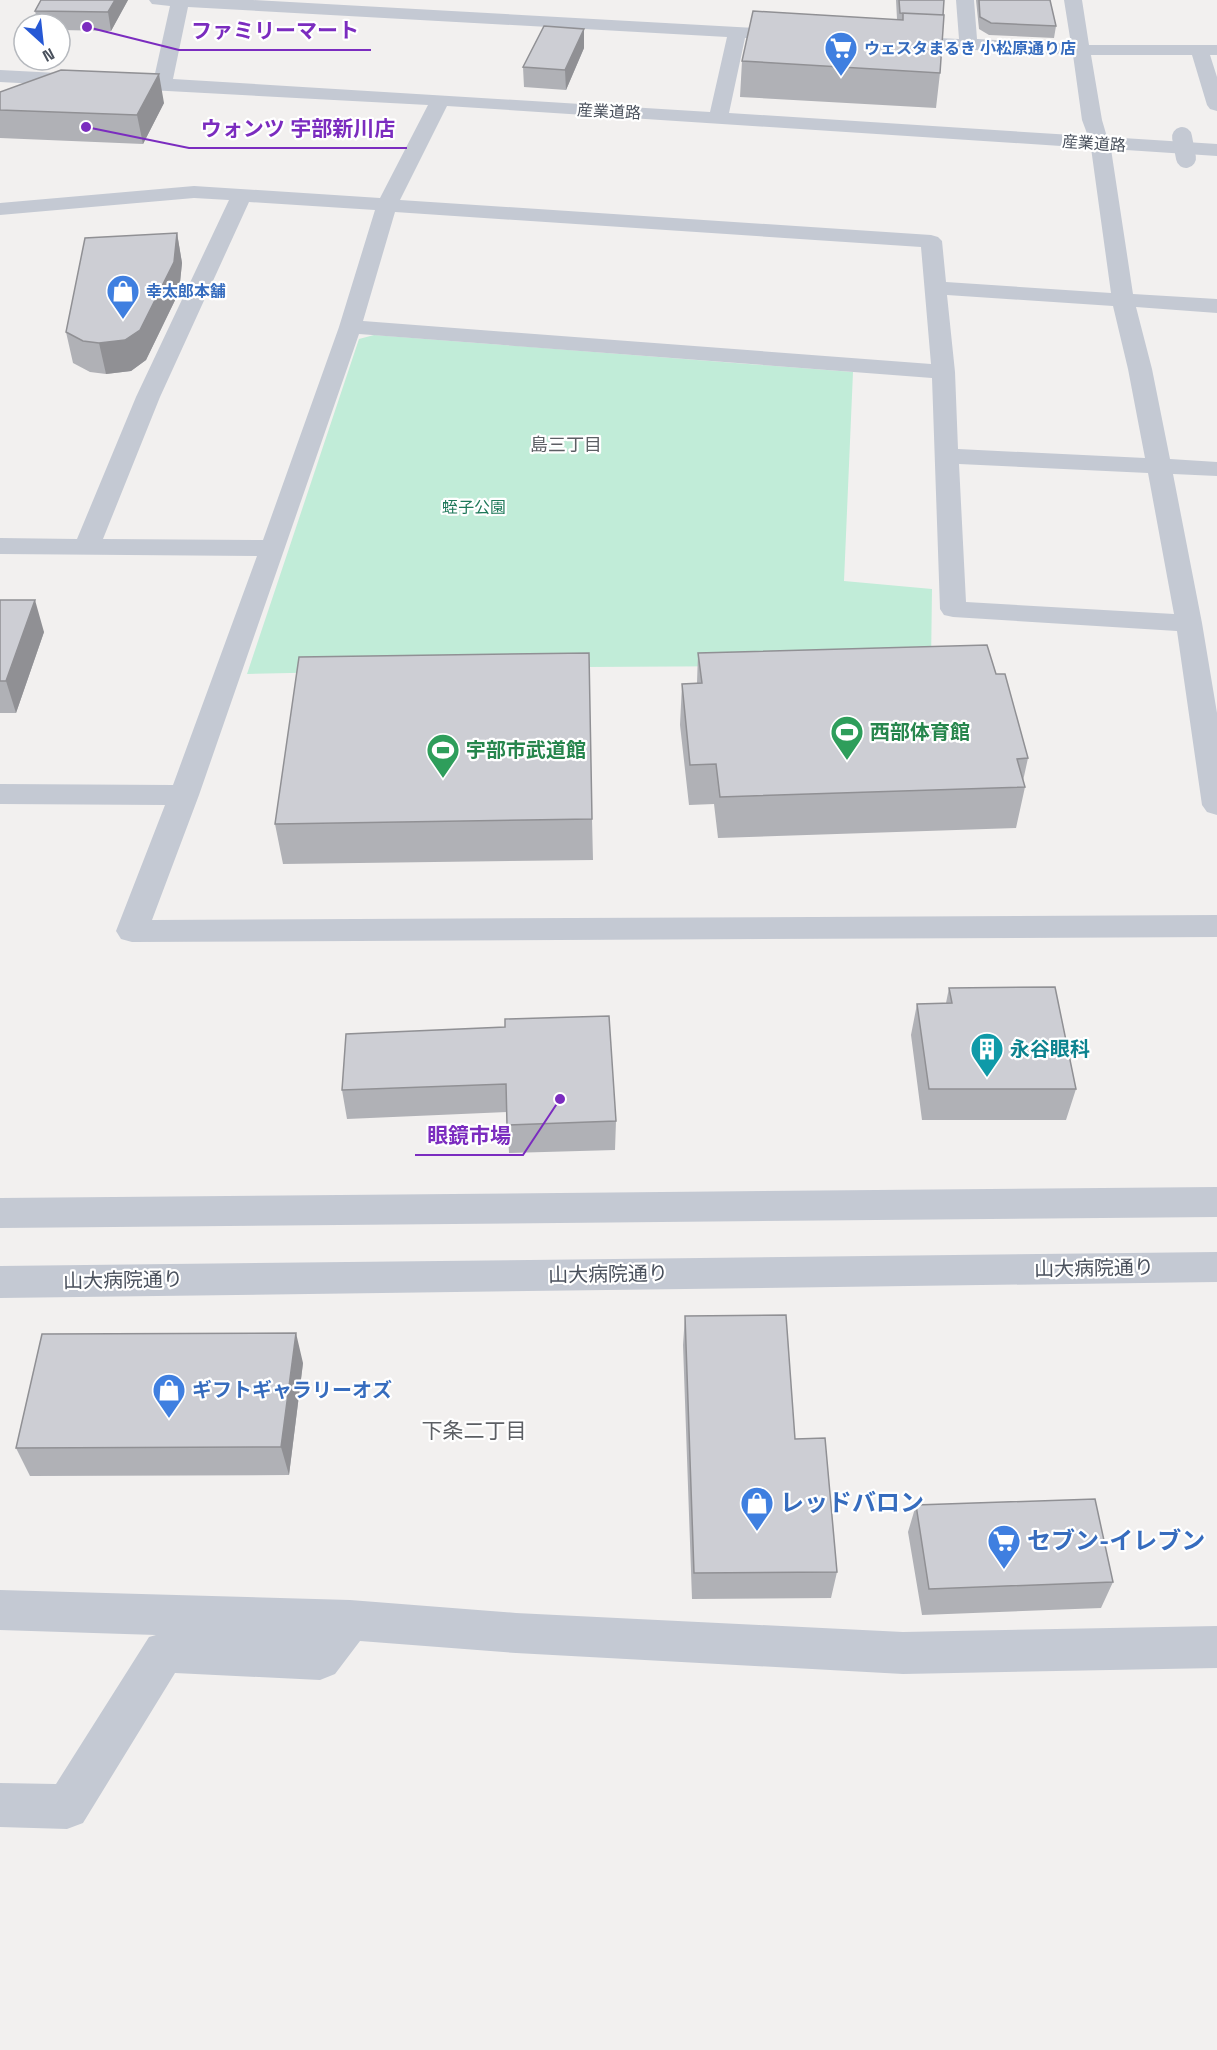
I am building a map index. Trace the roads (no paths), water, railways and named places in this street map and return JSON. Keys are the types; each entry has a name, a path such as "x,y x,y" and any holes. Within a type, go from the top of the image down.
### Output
{"street":[{"path":"158,0 806,35"},
{"path":"965,0 968,45"},
{"path":"1073,0 1092,120 1100,144 1123,301 1140,369 1157,465 1190,622 1217,805"},
{"path":"162,84 180,1"},
{"path":"718,118 737,32"},
{"path":"875,39 1082,50 1208,50 1217,105"},
{"name":"産業道路","path":"0,76 162,84 1217,150"},
{"path":"440,101 387,205 350,327 273,548 184,795 132,931 1217,926"},
{"path":"1182,137 1186,158"},
{"path":"0,209 194,192 931,241 943,372 952,609 1190,622"},
{"path":"87,546 148,397 242,195"},
{"path":"936,288 1217,306"},
{"path":"350,327 943,372"},
{"path":"947,456 1217,469"},
{"path":"0,546 273,548"},
{"path":"0,794 184,795"},
{"path":"0,1213 1217,1202"},
{"name":"山大病院通り","path":"0,1282 1217,1267"},
{"path":"0,1610 351,1620 516,1633 903,1653 1217,1647"},
{"path":"0,1805 67,1807 164,1652 320,1659 351,1620"}],"place":[{"name":"ファミリーマート","path":"87,27"},
{"name":"ウェスタまるき 小松原通り店","path":"841,77"},
{"name":"ウォンツ 宇部新川店","path":"86,127"},
{"name":"幸太郎本舗","path":"123,320"},
{"name":"西部体育館","path":"847,761"},
{"name":"宇部市武道館","path":"443,779"},
{"name":"永谷眼科","path":"987,1078"},
{"name":"眼鏡市場","path":"560,1099"},
{"name":"ギフトギャラリーオズ","path":"169,1419"},
{"name":"レッドバロン","path":"757,1532"},
{"name":"セブン-イレブン","path":"1004,1570"}],"district":[{"name":"島三丁目","path":"566,445"},
{"name":"下条二丁目","path":"474,1431"}],"park label":[{"name":"蛭子公園","path":"474,507"}]}
